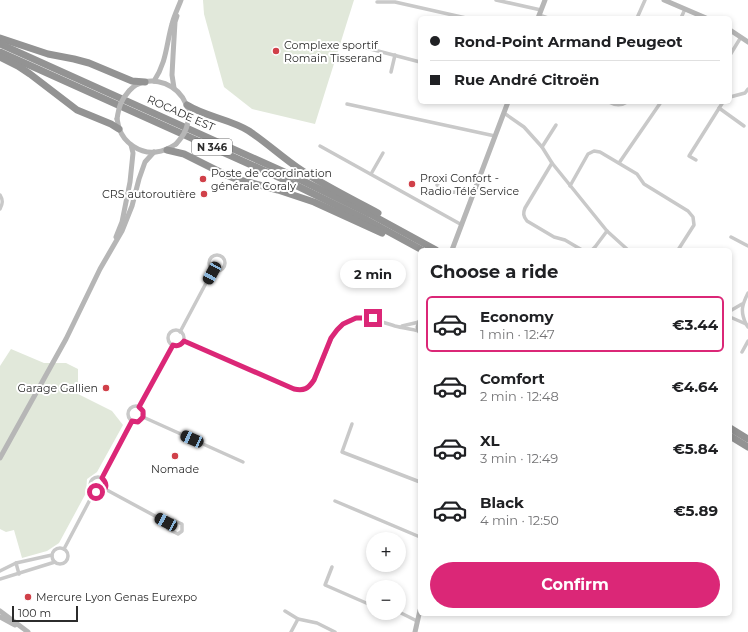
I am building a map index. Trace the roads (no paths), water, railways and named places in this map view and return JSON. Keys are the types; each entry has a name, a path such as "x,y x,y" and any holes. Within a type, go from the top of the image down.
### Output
{"highway":[{"path":"0,38 48,54 89,63 132,81 145,82"},
{"name":"ROCADE EST","path":"0,44 298,178 370,214 433,248"},
{"name":"ROCADE EST","path":"0,52 287,181 367,220 419,248"},
{"path":"0,57 30,74 77,110 111,124 119,129"},
{"path":"187,105 195,110 233,123 249,131 309,175 412,232 414,237"},
{"path":"167,150 184,154 236,179 309,200 382,233 413,249 418,249"},
{"path":"732,429 748,439"},
{"path":"732,437 748,447"}],"main road":[{"path":"540,14 545,0"},
{"path":"664,0 702,16"},
{"path":"154,81 165,58 172,22 181,2"},
{"path":"174,88 172,75 173,56 176,22 181,2"},
{"path":"732,31 748,42"},
{"path":"154,81 164,83 174,88 182,96 187,105 189,116 183,136 176,144 167,150 154,152 142,151 131,145 119,129 117,119 118,108 122,99 129,90 136,85 154,81"},
{"path":"453,248 507,104"},
{"path":"113,246 122,222 127,199 133,153 131,145"},
{"path":"0,458 66,339 100,270 122,231 132,206 145,162 154,152"},
{"path":"0,611 28,632"},
{"path":"415,632 418,616"},
{"path":"0,617 28,632"}],"street":[{"path":"496,0 540,14"},
{"path":"639,16 645,0"},
{"path":"377,2 395,2 457,16"},
{"path":"682,16 686,9"},
{"path":"732,52 741,37"},
{"path":"359,46 418,61"},
{"path":"391,72 395,55"},
{"path":"732,97 745,93 748,89"},
{"path":"347,104 495,136"},
{"path":"619,163 660,104"},
{"path":"696,160 689,156 722,104"},
{"path":"719,108 744,126"},
{"path":"504,113 524,127 542,147 552,163 570,186 607,230 626,248"},
{"path":"542,147 556,125"},
{"path":"320,146 462,224"},
{"path":"570,186 588,154 594,151 600,152 637,174 644,184 688,211 693,217 694,225 679,248"},
{"path":"370,174 383,153"},
{"path":"552,163 525,208 523,214 527,221 554,237 565,240 579,248"},
{"path":"437,185 454,193 467,189 474,191"},
{"path":"0,195 2,198 2,204 0,209"},
{"path":"594,248 607,230"},
{"path":"730,237 748,246"},
{"path":"214,256 221,256 225,262 223,268 220,271 213,270 209,265 210,259 214,256"},
{"path":"180,332 213,270"},
{"path":"747,326 743,317 742,304 748,293"},
{"path":"732,310 742,304"},
{"path":"184,341 294,389 300,390 310,386 314,380 331,338 343,324 356,318 373,318 418,332"},
{"path":"732,318 747,326"},
{"path":"399,327 418,322"},
{"path":"177,330 184,337 184,341 178,346 173,345 169,340 170,334 177,330"},
{"path":"742,352 748,341"},
{"path":"139,407 173,345"},
{"path":"133,407 139,407 143,411 143,417 138,422 132,421 128,416 128,412 133,407"},
{"path":"143,417 243,462"},
{"path":"102,478 132,421"},
{"path":"352,424 342,452 418,481"},
{"path":"94,492 90,487 91,482 97,477 104,480 106,484 105,489"},
{"path":"94,492 101,492 105,489"},
{"path":"105,489 168,523"},
{"path":"64,549 94,492"},
{"path":"335,501 418,537"},
{"path":"173,520 182,524 182,531 178,534 168,529 168,523 173,520"},
{"path":"0,571 16,563 52,555 56,549 64,549"},
{"path":"0,579 55,562 57,564 62,564 67,560 68,556 64,549"},
{"path":"52,555 55,562"},
{"path":"38,558 41,566"},
{"path":"16,563 19,574"},
{"path":"332,567 325,584 366,603"},
{"path":"285,611 298,619 317,622 335,632"},
{"path":"406,616 417,621"},
{"path":"291,632 298,619"}],"place":[{"name":"Complexe sportif Romain Tisserand","path":"276,51"},
{"name":"Poste de coordination générale Coraly","path":"203,179"},
{"name":"Proxi Confort - Radio Télé Service","path":"412,184"},
{"name":"CRS autoroutière","path":"204,194"},
{"name":"Garage Gallien","path":"106,388"},
{"name":"Nomade","path":"175,456"},
{"name":"Mercure Lyon Genas Eurexpo","path":"28,597"}]}
